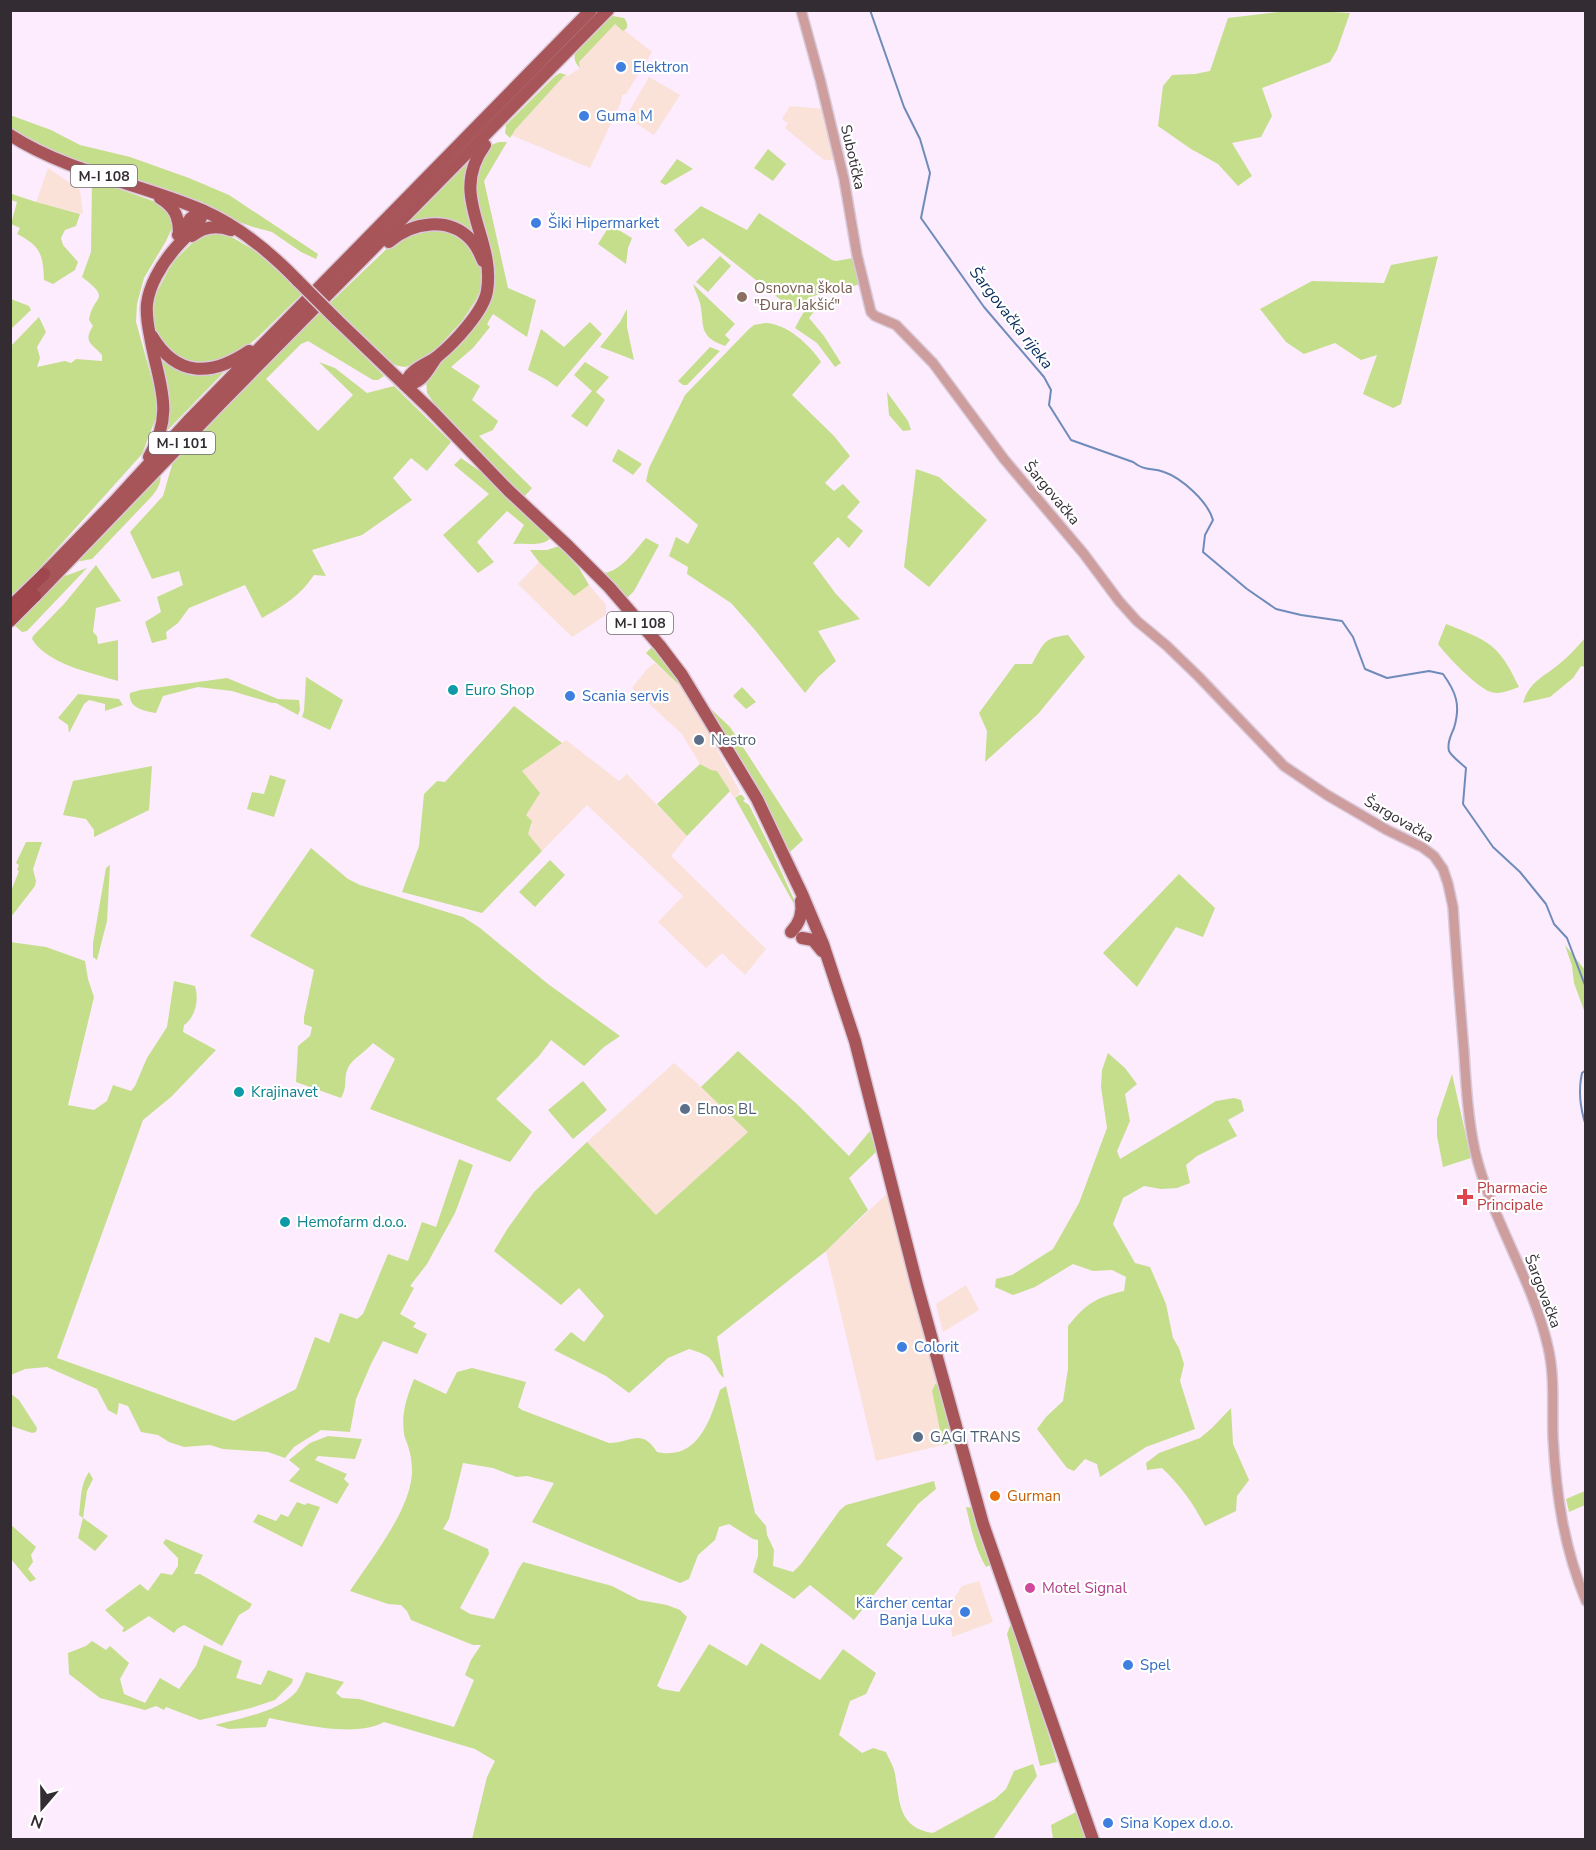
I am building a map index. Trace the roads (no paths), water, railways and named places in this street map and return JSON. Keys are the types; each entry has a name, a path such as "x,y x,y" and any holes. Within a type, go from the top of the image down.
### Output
{"highway":[{"name":"M-I 101","path":"12,615 44,574"},
{"name":"M-I 101","path":"12,615 35,596"}],"main road":[{"name":"M-I 101","path":"44,574 188,421 591,10"},
{"name":"M-I 101","path":"35,596 220,404 608,10"},
{"path":"405,385 417,383 421,371 479,311 487,293 488,259 469,186 473,164 494,126"},
{"name":"M-I 108","path":"10,135 67,164 203,210 248,237 270,254 431,410 509,491 597,574 660,646 688,684 746,779 767,819 823,944 858,1050 917,1285 983,1524 1093,1839"},
{"path":"135,187 165,201 175,211 179,219 179,234 175,249"},
{"path":"179,234 190,219 203,210"},
{"path":"113,503 148,457 162,425 164,401 147,325 147,303 151,290 175,249 198,224 203,210"},
{"path":"332,291 342,288 396,236 410,228 428,224 448,227 471,240 483,261 488,284"},
{"path":"175,249 202,229 213,226 227,228 248,237"},
{"path":"149,331 161,350 174,362 191,368 207,369 234,361 293,313"},
{"path":"384,365 400,371 421,371"},
{"path":"421,371 423,391 431,410"},
{"path":"798,885 802,914 797,935 817,944 828,963"}],"street":[{"name":"Subotička","path":"801,10 844,179 859,265 871,312"},
{"name":"Šargovačka","path":"871,312 896,325 933,363 1004,459 1084,554 1119,601 1137,621 1199,677 1284,766 1319,790 1422,847 1434,856 1443,869 1453,907 1467,1089 1475,1150 1497,1216 1535,1308 1548,1347 1560,1510 1569,1556 1586,1601"}],"waterway":[{"name":"Šargovačka rijeka","path":"870,10 904,107 920,139 930,173 921,218 984,307 1044,377 1051,390 1049,405 1071,440 1142,467 1164,472 1186,485 1200,498 1213,520 1205,535 1203,552 1247,589 1276,609 1342,621 1353,637 1365,669 1387,678 1429,671 1443,674 1456,699 1456,720 1449,751 1466,768 1463,804 1493,847 1520,872 1546,904 1554,924 1567,938 1586,988"},
{"name":"Šargovačka rijeka","path":"1586,1070 1582,1073 1580,1093 1586,1126"}],"place":[{"name":"Elektron","path":"621,67"},
{"name":"Guma M","path":"584,116"},
{"name":"Šiki Hipermarket","path":"536,223"},
{"name":"Osnovna škola \"Đura Jakšić\"","path":"742,297"},
{"name":"Euro Shop","path":"453,690"},
{"name":"Scania servis","path":"570,696"},
{"name":"Nestro","path":"699,740"},
{"name":"Krajinavet","path":"239,1092"},
{"name":"Elnos BL","path":"685,1109"},
{"name":"Pharmacie Principale","path":"1465,1197"},
{"name":"Hemofarm d.o.o.","path":"285,1222"},
{"name":"Colorit","path":"902,1347"},
{"name":"GAGI TRANS","path":"918,1437"},
{"name":"Gurman","path":"995,1496"},
{"name":"Motel Signal","path":"1030,1588"},
{"name":"Kärcher centar Banja Luka","path":"965,1612"},
{"name":"Spel","path":"1128,1665"},
{"name":"Sina Kopex d.o.o.","path":"1108,1823"}]}
